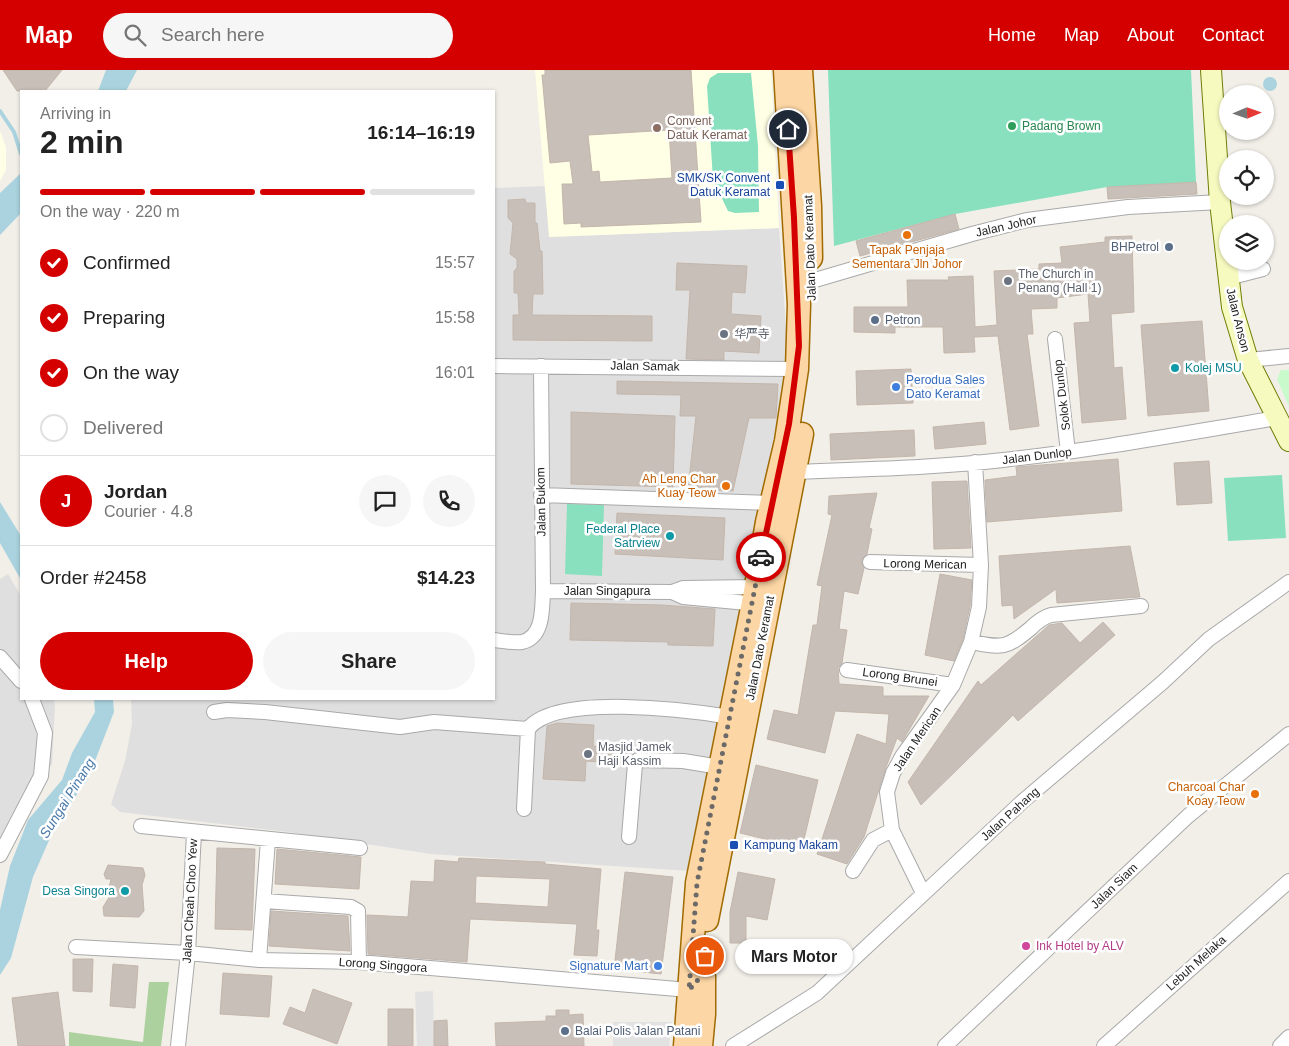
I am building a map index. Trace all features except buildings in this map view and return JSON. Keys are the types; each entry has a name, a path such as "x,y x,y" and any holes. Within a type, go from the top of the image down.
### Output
{"main road":[{"name":"Jalan Dato Keramat","path":"685,1046 697,883 730,717 759,598 795,472 805,421 812,358 785,70"},
{"name":"Jalan Dato Keramat","path":"701,1046 707,920 749,703 759,598 771,503 786,441 797,369 810,206 801,70"},
{"name":"Jalan Anson","path":"1211,70 1219,187"},
{"name":"Jalan Anson","path":"1220,205 1228,278 1237,328 1248,360 1289,441"}],"street":[{"name":"Jalan Johor","path":"805,283 972,234 1027,220 1128,208 1219,202"},
{"path":"1228,278 1256,270"},
{"name":"Solok Dunlop","path":"1055,339 1068,452"},
{"path":"1248,360 1289,356"},
{"name":"Jalan Samak","path":"495,366 797,369"},
{"name":"Jalan Bukom","path":"495,640 522,642 533,635 541,623 543,591 541,366"},
{"name":"Jalan Dunlop","path":"795,472 921,467 1068,452 1277,418"},
{"name":"Jalan Merican","path":"923,893 892,830 886,792 893,773 953,685 971,642 978,606 981,565 975,462"},
{"path":"541,495 771,503"},
{"name":"Lorong Merican","path":"870,562 981,565"},
{"name":"Jalan Pahang","path":"733,1046 817,993 1023,801 1163,682 1209,639 1289,582"},
{"name":"Jalan Singapura","path":"543,591 672,592 683,597 759,598"},
{"path":"971,642 993,646 1010,645 1046,616 1134,607"},
{"path":"0,657 20,680"},
{"name":"Lorong Brunei","path":"847,670 953,685"},
{"path":"0,855 41,776 45,733 32,700"},
{"path":"524,808 528,728 533,722 558,713 615,706 677,708 730,717 741,716 749,703"},
{"path":"214,712 227,710 265,712 400,727 434,722 528,728"},
{"name":"Jalan Siam","path":"945,1046 1188,816 1289,734"},
{"path":"629,837 635,764 638,760 683,761 720,767"},
{"path":"141,826 194,832"},
{"path":"852,870 873,840 892,830"},
{"name":"Jalan Cheah Choo Yew","path":"178,1046 188,953 194,832 360,848"},
{"path":"259,960 268,840"},
{"name":"Lebuh Melaka","path":"1104,1046 1289,882"},
{"path":"264,901 351,907 358,911 359,962"},
{"name":"Lorong Singgora","path":"76,947 188,953 259,960 359,962 689,990"},
{"path":"689,990 704,973"},
{"path":"1280,1046 1289,1037"}],"shaded area":[{"name":"Convent Datuk Keramat","path":"535,70 771,70 779,228 549,237"},
{"path":"0,131 6,147 6,170 0,181"},
{"path":"547,186 550,237 779,228 790,385 730,657 690,871 431,854 288,832 120,812 111,804 125,761 132,724 131,700 495,700 495,188"},
{"path":"8,574 20,594 20,700 54,700 55,705 52,765 39,772 0,844 0,579"},
{"path":"433,991 434,1046 417,1046 415,992"},
{"path":"613,1022 672,1022 669,1046 613,1046"}],"green space":[{"name":"Padang Brown","path":"828,70 1191,70 1196,182 1107,187 955,214 834,246"},
{"path":"718,73 751,73 758,146 759,212 735,213 728,211 713,180 707,86 710,78"},
{"path":"1281,370 1289,370 1289,407 1277,379"},
{"path":"1282,475 1286,538 1228,541 1224,478"},
{"path":"567,504 604,505 602,576 565,574"},
{"path":"149,982 169,982 161,1046 69,1046 69,1032 143,1042"}],"water":[{"path":"106,70 137,70 127,90 98,90"},
{"path":"1267,77 1273,77 1277,81 1277,87 1274,90 1274,85 1263,85 1263,81"},
{"path":"20,174 20,214 0,235 0,193"},
{"path":"0,502 20,534 20,578 0,543"},
{"name":"Sungai Pinang","path":"94,700 113,700 114,712 88,779 57,822 33,877 11,958 0,975 0,910 10,866 28,820 62,780 72,753 95,712"}],"waterway":[{"path":"0,111 14,132 20,151"}],"way so far":[{"path":"705,956 704,973 698,983 689,990 697,883 761,557"}],"place":[{"name":"Padang Brown","path":"1012,126"},
{"name":"Convent Datuk Keramat","path":"657,128"},
{"name":"SMK/SK Convent Datuk Keramat","path":"780,185"},
{"name":"Tapak Penjaja Sementara Jln Johor","path":"907,235"},
{"name":"BHPetrol","path":"1169,247"},
{"name":"The Church in Penang (Hall 1)","path":"1008,281"},
{"name":"Petron","path":"875,320"},
{"name":"华严寺","path":"724,334"},
{"name":"Kolej MSU","path":"1175,368"},
{"name":"Perodua Sales Dato Keramat","path":"896,387"},
{"name":"Ah Leng Char Kuay Teow","path":"726,486"},
{"name":"Federal Place Satrview","path":"670,536"},
{"name":"Masjid Jamek Haji Kassim","path":"588,754"},
{"name":"Charcoal Char Koay Teow","path":"1255,794"},
{"name":"Kampung Makam","path":"734,845"},
{"name":"Desa Singora","path":"125,891"},
{"name":"Ink Hotel by ALV","path":"1026,946"},
{"name":"Mars Motor","path":"705,956"},
{"name":"Signature Mart","path":"658,966"},
{"name":"Balai Polis Jalan Patani","path":"565,1031"}],"route":[{"path":"761,557 792,408 799,346 794,202 788,129"}]}
